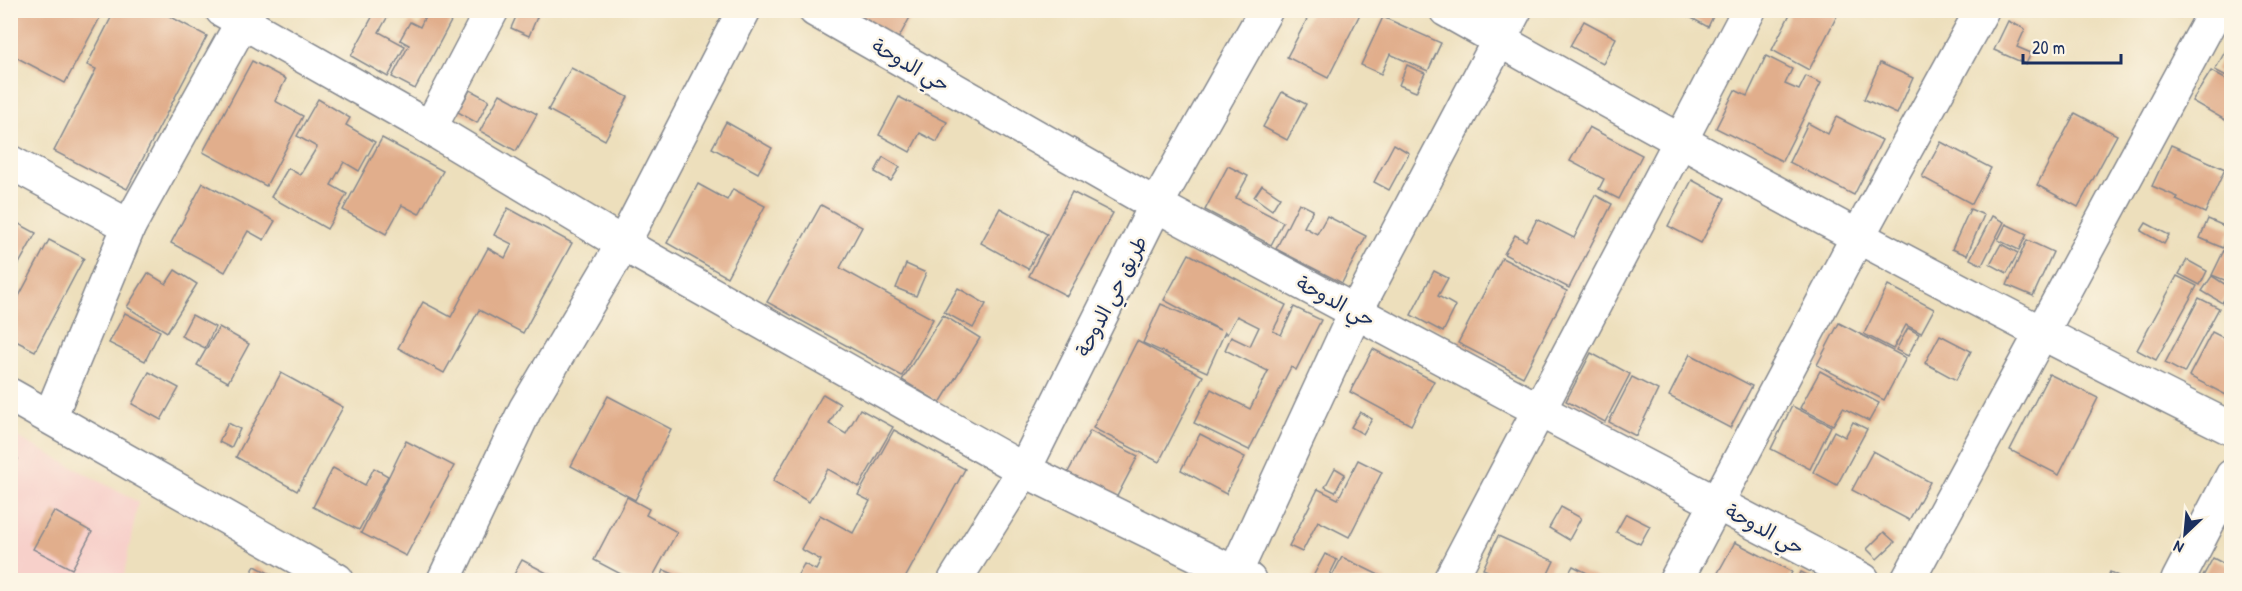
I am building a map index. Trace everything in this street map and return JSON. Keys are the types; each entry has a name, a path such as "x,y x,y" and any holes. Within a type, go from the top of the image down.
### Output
{"street":[{"path":"430,128 492,10"},
{"path":"444,580 525,410 623,244 744,10"},
{"name":"حي الدوحة","path":"815,10 1156,205 1863,580"},
{"name":"طريق حي الدوحة","path":"955,580 1024,470 1156,205 1266,10"},
{"path":"1446,10 1857,238 2040,334 2232,429"},
{"path":"50,417 129,226 238,14 623,244 1024,470 1242,577 1356,311 1515,10"},
{"path":"1450,580 1749,10"},
{"path":"1676,580 1857,238 1982,10"},
{"path":"1908,580 2216,10"},
{"path":"10,162 129,226"},
{"path":"10,396 337,580"},
{"path":"2178,580 2232,476"}],"shaded area":[{"path":"10,433 138,502 123,580 11,580"}],"building":[{"path":"19,10 104,10 65,83 10,54 10,26"},
{"path":"115,10 158,10 207,36 127,189 54,151 96,69 87,65"},
{"path":"376,10 388,16 379,32 405,46 388,77 351,56"},
{"path":"428,10 457,10 415,89 392,77 409,45 400,40 410,22 420,27"},
{"path":"519,10 540,10 529,36 511,28"},
{"path":"859,10 914,10 898,39 856,16"},
{"path":"1312,10 1362,10 1328,78 1287,57"},
{"path":"1677,10 1716,10 1708,27"},
{"path":"1792,10 1840,10 1809,70 1772,50"},
{"path":"2169,10 2183,10 2180,16"},
{"path":"1383,17 1441,43 1428,71 1390,54 1381,74 1361,65"},
{"path":"1584,21 1616,38 1603,64 1570,46"},
{"path":"2008,21 2025,29 2017,47 2031,53 2026,64 1994,50"},
{"path":"2232,39 2232,79 2215,70"},
{"path":"1766,56 1792,69 1785,84 1799,90 1806,76 1821,83 1782,161 1716,128 1735,90 1747,96"},
{"path":"252,61 286,79 275,101 303,116 266,186 203,152"},
{"path":"1880,63 1913,78 1897,114 1864,99"},
{"path":"1407,65 1425,73 1416,92 1399,85"},
{"path":"571,68 628,97 605,140 548,110"},
{"path":"2211,71 2232,83 2232,124 2192,101"},
{"path":"470,90 489,100 477,123 458,112"},
{"path":"1282,92 1306,104 1287,140 1263,127"},
{"path":"500,94 537,114 516,151 480,131"},
{"path":"899,97 947,122 937,142 920,133 910,152 879,135"},
{"path":"318,99 350,118 346,125 375,142 359,171 344,162 331,185 347,194 327,229 271,197 288,168 300,175 317,147 297,136"},
{"path":"2075,113 2117,135 2078,207 2037,185"},
{"path":"1836,117 1882,140 1854,195 1789,162 1808,123 1828,134"},
{"path":"726,122 772,148 758,173 712,148"},
{"path":"1589,127 1642,155 1619,199 1599,189 1604,179 1570,161"},
{"path":"382,138 443,171 419,214 402,205 386,234 343,210"},
{"path":"1941,142 1991,168 1972,204 1922,177"},
{"path":"1394,144 1409,153 1389,190 1374,182"},
{"path":"2171,145 2225,169 2205,213 2176,200 2178,197 2152,186"},
{"path":"883,157 900,167 891,181 875,172"},
{"path":"1228,166 1248,176 1236,198 1283,222 1271,245 1205,210"},
{"path":"1692,180 1725,198 1701,243 1668,226"},
{"path":"203,183 275,221 264,240 248,231 225,272 171,243"},
{"path":"698,184 727,200 733,189 765,206 727,277 667,243"},
{"path":"1262,185 1280,197 1272,210 1254,197"},
{"path":"1072,192 1113,213 1067,296 1029,276"},
{"path":"1595,195 1612,204 1569,288 1504,254 1515,235 1526,241 1537,219 1574,238"},
{"path":"1299,203 1313,210 1304,227 1317,234 1327,216 1366,236 1342,283 1276,249"},
{"path":"821,205 862,227 840,268 933,319 902,376 767,302"},
{"path":"508,208 572,243 523,333 479,310 444,373 398,348 423,302 451,317 488,248 505,258 512,244 494,235"},
{"path":"1000,208 1047,234 1028,269 981,243"},
{"path":"1970,209 1984,215 1967,255 1952,249"},
{"path":"1992,216 2004,222 1982,265 1970,259"},
{"path":"10,219 36,233 10,280"},
{"path":"2208,219 2231,229 2223,248 2200,238"},
{"path":"2146,223 2169,235 2164,244 2141,231"},
{"path":"2006,224 2027,234 2019,250 1998,240"},
{"path":"49,240 84,258 35,351 10,338 10,294 18,298"},
{"path":"2027,240 2053,252 2033,296 2007,285"},
{"path":"2229,240 2232,241 2232,283 2212,275"},
{"path":"2001,244 2018,253 2007,273 1990,264"},
{"path":"1189,254 1286,305 1273,331 1281,335 1294,307 1321,320 1296,370 1291,367 1249,450 1194,423 1211,389 1250,409 1268,371 1225,350 1231,337 1250,346 1259,327 1237,316 1227,334 1225,332 1207,372 1143,343 1161,304 1220,330 1164,300"},
{"path":"1502,258 1567,291 1523,377 1458,343"},
{"path":"2187,260 2207,271 2200,285 2179,274"},
{"path":"906,264 926,273 916,296 896,288"},
{"path":"175,270 197,284 167,332 127,307 148,273 166,284"},
{"path":"1434,271 1448,278 1438,296 1456,306 1443,332 1411,315"},
{"path":"2177,276 2197,286 2156,360 2137,350"},
{"path":"2212,276 2231,288 2222,303 2202,291"},
{"path":"1888,285 1934,309 1921,333 1906,325 1893,349 1864,334"},
{"path":"958,288 986,304 973,328 944,312"},
{"path":"2199,298 2219,308 2184,373 2165,363"},
{"path":"125,313 160,331 145,361 109,343"},
{"path":"192,315 215,327 205,348 181,336"},
{"path":"943,315 980,338 940,403 902,380"},
{"path":"1839,323 1906,358 1884,400 1817,365"},
{"path":"219,327 249,344 228,382 197,365"},
{"path":"1908,328 1919,334 1908,356 1896,350"},
{"path":"2212,332 2232,342 2232,398 2189,376"},
{"path":"1940,335 1971,351 1956,380 1925,363"},
{"path":"1137,341 1203,376 1159,462 1093,428"},
{"path":"1373,349 1434,381 1411,425 1350,392"},
{"path":"1591,353 1630,374 1605,422 1566,401"},
{"path":"1690,354 1752,386 1730,428 1669,396"},
{"path":"1820,371 1879,403 1869,421 1843,408 1833,425 1800,408"},
{"path":"149,372 179,388 161,420 132,404"},
{"path":"281,373 343,407 297,491 236,457"},
{"path":"2049,374 2098,398 2059,475 2010,450"},
{"path":"1632,377 1658,390 1636,436 1609,422"},
{"path":"823,394 840,404 829,424 846,434 860,409 893,427 859,487 828,469 809,502 773,481"},
{"path":"608,396 671,429 635,500 571,466"},
{"path":"1792,406 1831,426 1810,469 1771,449"},
{"path":"1360,412 1372,419 1363,434 1351,427"},
{"path":"1853,422 1867,429 1837,485 1813,472 1834,431 1845,437"},
{"path":"228,423 240,429 231,448 219,442"},
{"path":"894,430 965,469 904,580 795,580 804,564 816,570 821,560 801,549 820,515 853,533 870,501 858,495"},
{"path":"1090,431 1138,456 1114,502 1066,476"},
{"path":"1200,434 1245,457 1226,494 1181,470"},
{"path":"406,441 454,466 406,556 361,533"},
{"path":"1873,451 1930,482 1909,520 1852,490"},
{"path":"10,455 18,459 10,472"},
{"path":"1358,460 1382,472 1349,537 1318,521 1302,552 1289,546 1318,489 1338,499"},
{"path":"333,468 365,485 374,468 388,476 359,530 313,507"},
{"path":"1335,468 1345,474 1335,492 1325,487"},
{"path":"627,497 649,509 646,515 677,532 651,580 632,580 594,560"},
{"path":"1561,507 1581,518 1569,540 1549,528"},
{"path":"54,511 92,532 72,569 33,549"},
{"path":"1626,514 1650,526 1640,544 1616,532"},
{"path":"1884,532 1895,542 1877,559 1867,549"},
{"path":"1498,536 1554,561 1545,580 1509,580 1483,569"},
{"path":"1735,542 1792,572 1788,580 1714,580"},
{"path":"1325,554 1337,560 1327,580 1311,580"},
{"path":"1342,557 1389,580 1330,580"},
{"path":"2213,558 2232,568 2232,580 2201,580"},
{"path":"522,560 560,580 511,580"},
{"path":"255,566 282,580 247,580"},
{"path":"1573,566 1601,580 1565,580"},
{"path":"664,570 687,580 660,580"},
{"path":"1801,572 1817,580 1797,580"},
{"path":"2110,572 2126,580 2106,580"}]}
